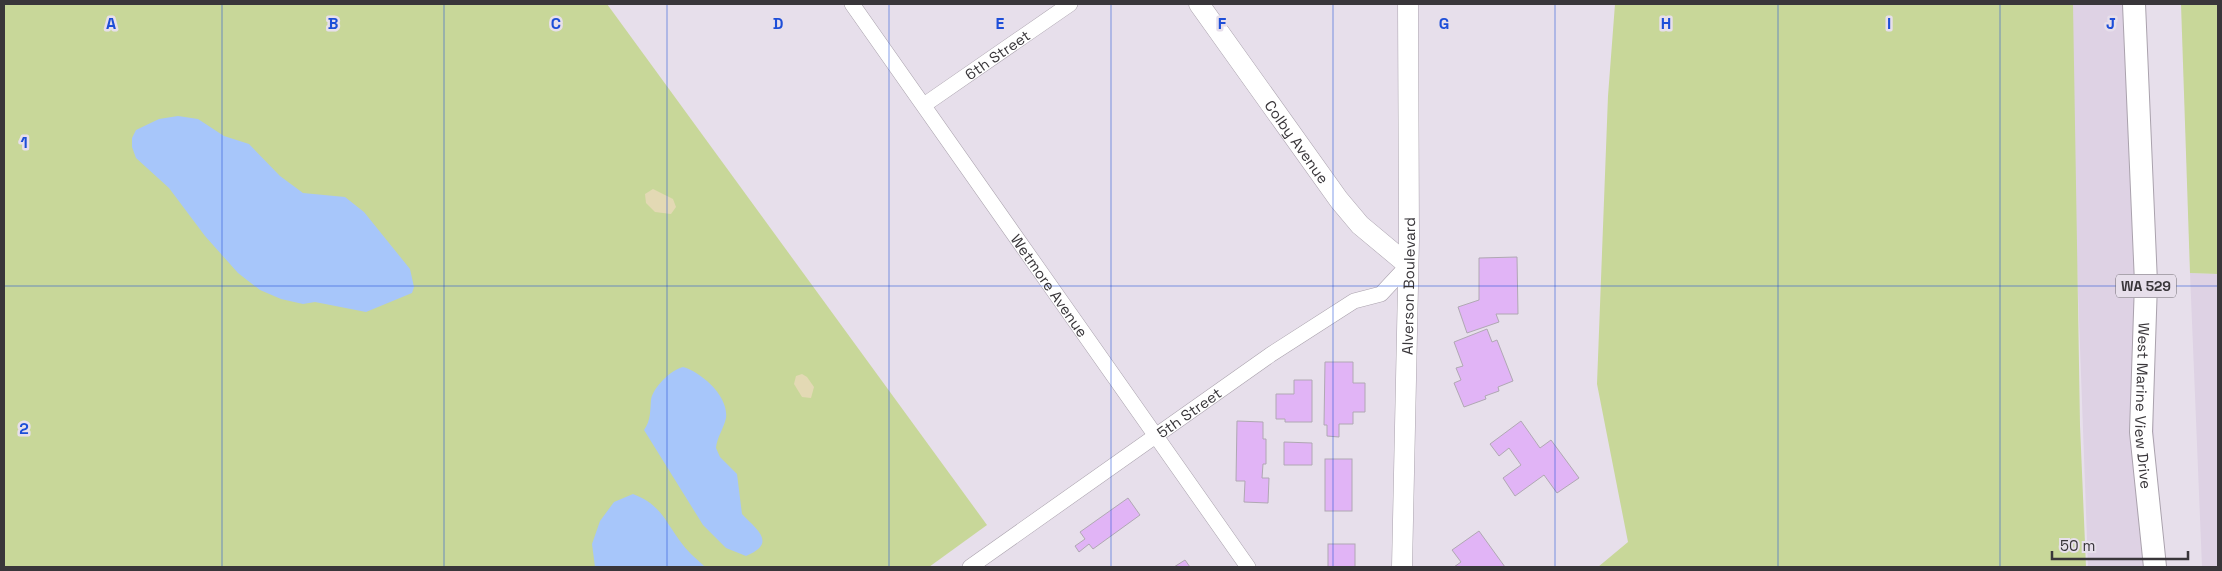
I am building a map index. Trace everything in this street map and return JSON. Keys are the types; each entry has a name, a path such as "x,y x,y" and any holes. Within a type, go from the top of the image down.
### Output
{"main road":[{"name":"Colby Avenue","path":"1199,4 1339,200 1360,225 1408,265"},
{"name":"Alverson Boulevard","path":"1402,567 1408,265 1408,4"},
{"name":"West Marine View Drive","path":"2134,4 2146,283 2142,432 2155,567"}],"street":[{"name":"Wetmore Avenue","path":"852,4 1248,567"},
{"name":"6th Street","path":"924,105 1070,4"},
{"name":"5th Street","path":"970,567 1270,355 1354,301 1381,294 1408,265"}],"shaded area":[{"path":"2071,4 2135,4 2160,567 2088,567 2071,99"},
{"path":"2190,273 2218,274 2218,567 2202,567"}],"green space":[{"path":"4,4 607,4 987,525 929,567 4,567"},
{"path":"1615,4 2073,4 2080,425 2086,567 1598,567 1628,542 1597,384 1608,96"},
{"path":"2181,4 2218,4 2218,274 2190,273"}],"sand":[{"path":"653,189 673,199 676,207 671,214 655,212 646,203 645,194"},
{"path":"802,374 807,377 814,387 811,398 802,397 794,384 796,376"}],"water":[{"path":"178,116 198,119 224,136 249,144 280,176 303,193 345,197 364,212 410,269 414,287 412,293 366,312 315,302 303,304 281,299 260,290 238,273 205,236 169,188 136,158 132,147 132,138 136,130 159,119"},
{"path":"683,367 698,374 712,386 723,401 726,410 726,418 716,448 720,457 737,474 742,514 758,530 762,541 761,546 756,551 746,556 726,548 703,525 644,430 649,419 652,395 655,390 668,375"},
{"path":"633,494 651,503 657,509 685,548 705,567 595,567 592,544 600,521 614,502"}],"building":[{"path":"1517,257 1518,314 1496,314 1499,322 1467,333 1458,307 1479,300 1479,258"},
{"path":"1487,329 1492,342 1497,340 1513,381 1498,387 1499,391 1485,396 1486,399 1464,407 1454,383 1461,380 1456,368 1463,366 1454,342"},
{"path":"1325,362 1353,362 1353,383 1365,383 1365,412 1353,412 1353,424 1339,424 1339,437 1327,436 1327,425 1324,425"},
{"path":"1294,380 1312,380 1312,422 1285,422 1285,419 1276,419 1276,394 1294,394"},
{"path":"1237,421 1263,422 1263,439 1266,439 1266,464 1263,464 1262,478 1269,478 1268,503 1244,502 1245,481 1236,481"},
{"path":"1521,421 1540,448 1551,440 1579,478 1557,493 1544,475 1515,496 1503,478 1521,465 1509,448 1499,456 1490,444"},
{"path":"1284,442 1312,443 1312,465 1284,465"},
{"path":"1325,459 1352,459 1352,511 1325,511"},
{"path":"1128,498 1140,515 1093,549 1089,544 1079,552 1075,546 1085,539 1080,532"},
{"path":"1479,531 1505,567 1454,567 1461,562 1452,550"},
{"path":"1328,544 1355,544 1355,567 1328,567"},
{"path":"1185,560 1190,567 1174,567"}]}
